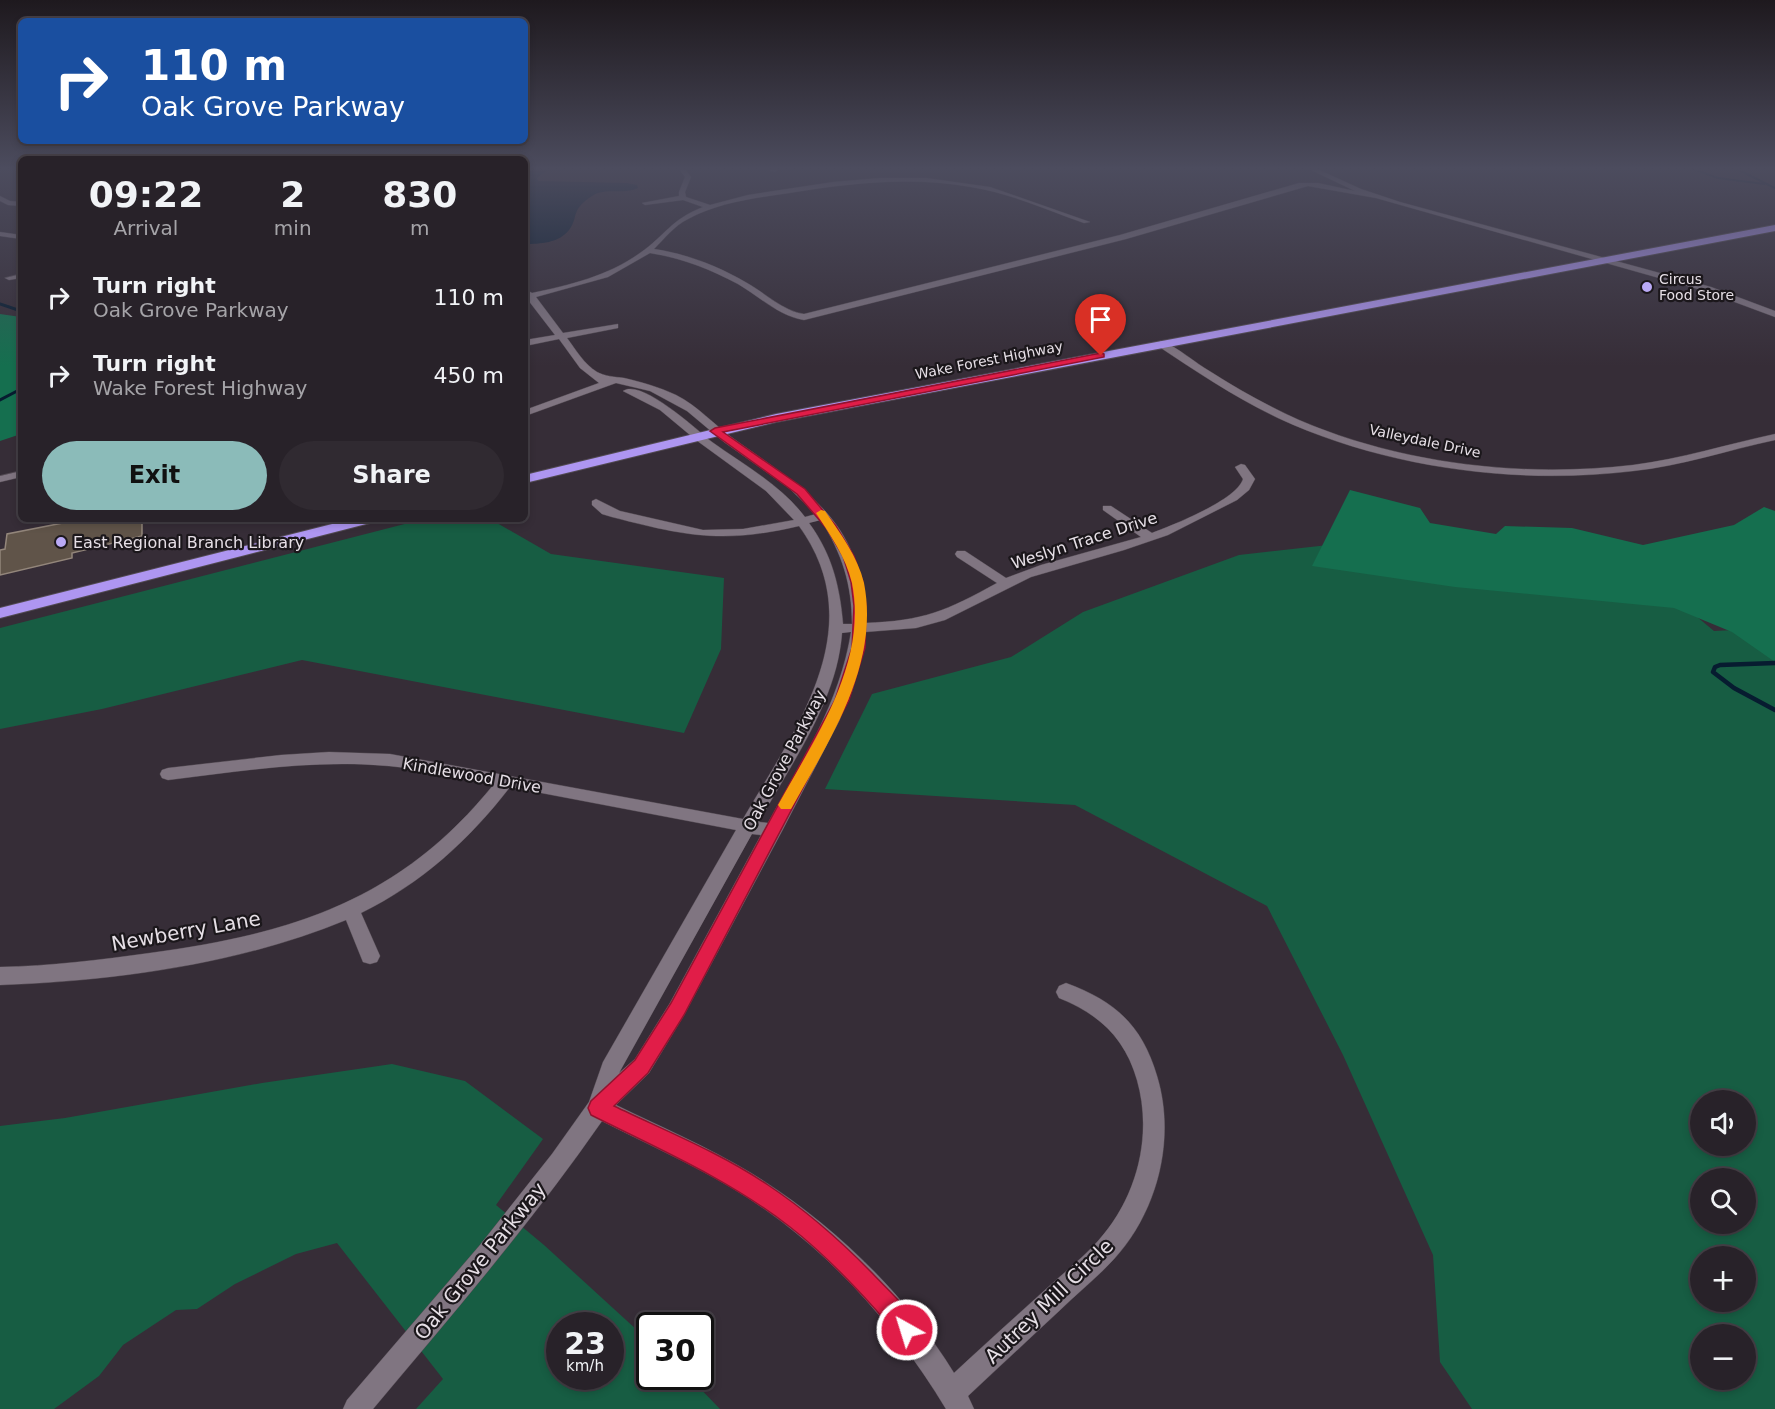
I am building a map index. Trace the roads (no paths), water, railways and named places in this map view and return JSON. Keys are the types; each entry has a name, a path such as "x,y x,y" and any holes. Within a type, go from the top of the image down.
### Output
{"highway":[{"name":"Wake Forest Highway","path":"528,478 715,431 1739,235"},
{"path":"0,613 357,522"}],"street":[{"path":"606,380 583,366 528,293 598,277 629,264 648,250 660,235"},
{"path":"648,250 681,255 700,261 804,321 910,290 1133,235"},
{"path":"1514,235 1707,289 1775,314"},
{"path":"9,278 18,276"},
{"path":"528,343 615,326"},
{"name":"Valleydale Drive","path":"1161,344 1256,403 1300,424 1365,445 1455,466 1543,472 1611,470 1661,463 1775,437"},
{"path":"528,411 606,380"},
{"name":"Oak Grove Parkway","path":"356,1409 488,1253 560,1162 598,1108 642,1066 677,1009 773,831 842,700 852,674 860,628 857,582 848,556 824,516 796,487 715,431 689,407 673,397 651,388 606,380"},
{"name":"Oak Grove Parkway","path":"598,1108 610,1068 812,712 828,674 835,628 835,602 826,561 817,542 777,494 696,436 676,416 658,403 606,380"},
{"name":"Weslyn Trace Drive","path":"835,628 860,628 928,621 953,612 1005,583 1041,569 1107,552 1191,521 1242,491 1248,485 1249,479 1240,467"},
{"path":"0,479 18,475"},
{"path":"596,502 606,511 616,514 713,534 751,533 824,516"},
{"path":"1107,508 1150,537"},
{"path":"962,554 1005,583"},
{"name":"Kindlewood Drive","path":"168,774 281,761 356,759 414,764 773,831"},
{"name":"Newberry Lane","path":"0,976 68,973 223,951 289,934 350,908 409,875 461,833 506,780"},
{"path":"350,908 370,956"},
{"name":"Autrey Mill Circle","path":"957,1401 1106,1250 1126,1225 1148,1173 1153,1135 1152,1106 1138,1054 1123,1029 1105,1012 1087,1000 1066,992"},
{"path":"598,1108 720,1168 760,1192 799,1220 840,1256 885,1303 918,1344 957,1401"}],"water":[{"path":"528,235 564,235 549,242 528,244"}],"waterway":[{"path":"0,304 18,310"},
{"path":"0,400 18,391"},
{"path":"1775,663 1720,665 1715,667 1713,672 1734,688 1775,710"}],"place":[{"name":"Circus Food Store","path":"1647,287"},
{"name":"East Regional Branch Library","path":"61,542"}]}
